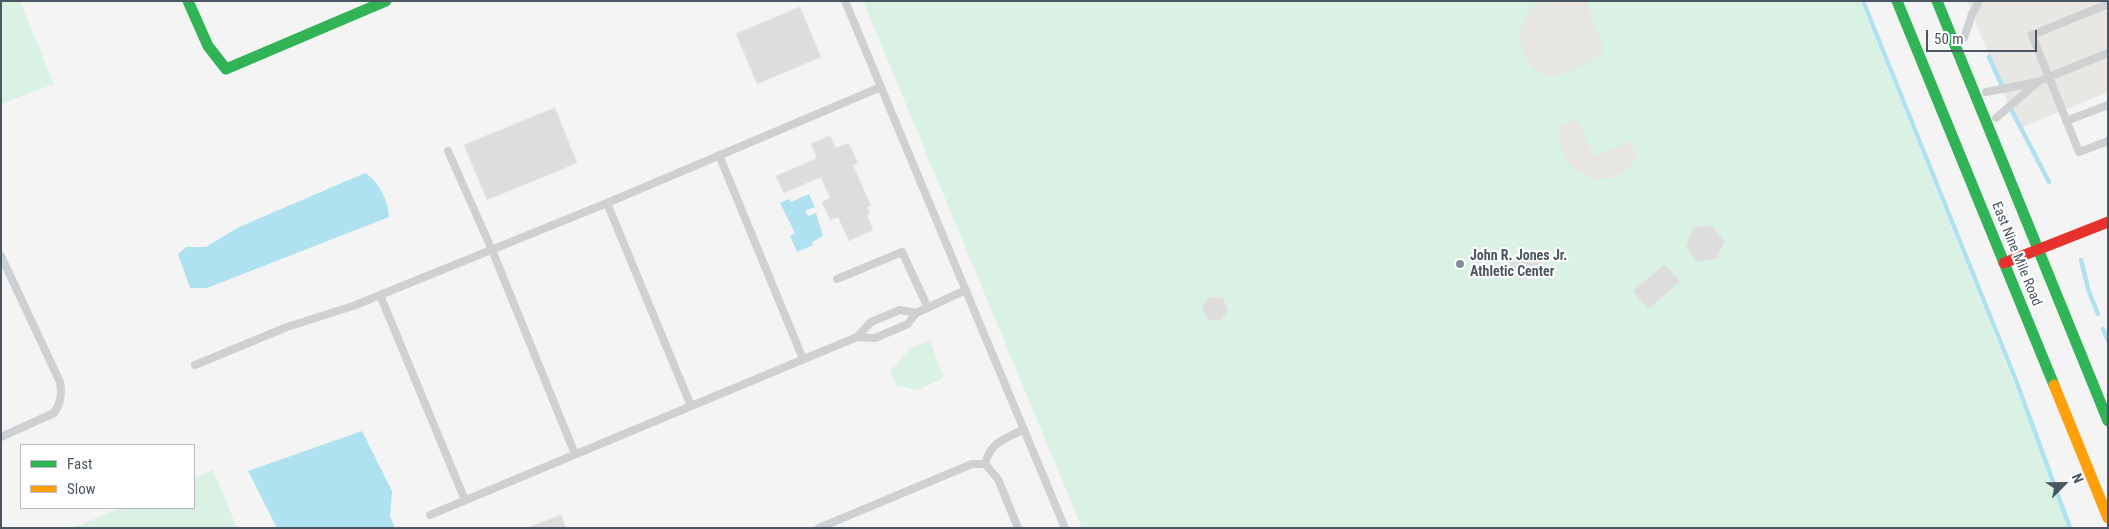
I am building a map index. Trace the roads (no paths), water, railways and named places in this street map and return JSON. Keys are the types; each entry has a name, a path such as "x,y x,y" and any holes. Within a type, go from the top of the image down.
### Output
{"main road":[{"path":"188,1 206,44 216,60 226,69 386,1"},
{"name":"East Nine Mile Road","path":"1897,1 2108,518"},
{"name":"East Nine Mile Road","path":"1937,1 1993,139 2043,248"},
{"path":"1949,1 1996,118 2043,248 2067,293 2085,365 2108,421"},
{"path":"1968,112 1993,139"},
{"path":"2004,263 2108,222"},
{"path":"2032,331 2057,366 2108,489"},
{"path":"2069,423 2100,528"}],"lane":[{"path":"845,1 1066,528"},
{"path":"1964,38 1972,14 1979,1"},
{"path":"2108,4 2032,35 2079,152 2108,141"},
{"path":"1996,118 2038,82 2108,53"},
{"path":"1986,92 2038,82"},
{"path":"195,365 287,327 353,306 492,250 881,87"},
{"path":"2066,121 2108,105"},
{"path":"448,151 492,250 575,454"},
{"path":"719,155 803,359"},
{"path":"607,203 691,406"},
{"path":"837,279 902,252 928,308"},
{"path":"1,256 60,382 62,393 59,406 54,413 1,437"},
{"path":"857,336 875,338 908,324 916,314 966,290"},
{"path":"380,295 465,500"},
{"path":"430,515 857,336 871,322 900,310 916,314"},
{"path":"985,464 989,451 993,447 1024,429"},
{"path":"819,528 972,464 985,464 998,478 1018,528"}],"water":[{"path":"365,173 370,176 382,192 389,211 389,217 207,288 190,288 178,254 186,247 206,247 239,227"},
{"path":"809,194 815,207 805,211 808,216 816,213 823,236 812,242 813,245 797,252 790,236 795,233 780,203 789,199 791,202"},
{"path":"362,431 392,491 390,516 395,528 277,528 248,471"}],"waterway":[{"path":"1863,1 2017,383 2070,528"},
{"path":"1989,57 2003,88"},
{"path":"2012,111 2049,182"},
{"path":"2081,260 2089,292 2098,314"},
{"path":"2103,329 2108,340"}],"place":[{"name":"John R. Jones Jr. Athletic Center","path":"1460,264"}]}
